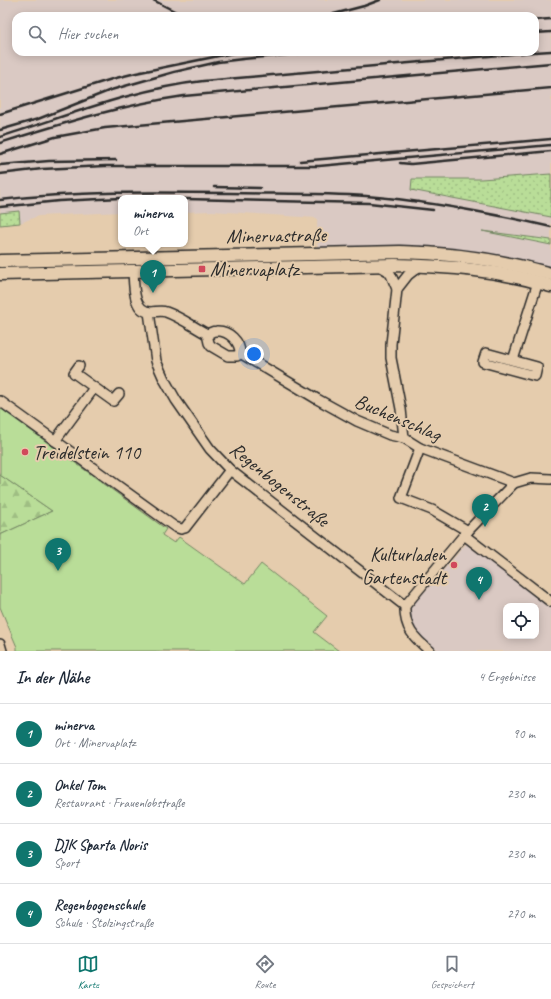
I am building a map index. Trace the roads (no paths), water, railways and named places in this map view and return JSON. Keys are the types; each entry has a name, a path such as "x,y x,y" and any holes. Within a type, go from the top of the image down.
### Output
{"main road":[{"name":"Minervastraße","path":"0,261 400,252 443,254 480,258 551,274"},
{"name":"Minervastraße","path":"0,274 421,265 484,270 551,286"}],"street":[{"path":"378,265 391,275 397,289 391,344 391,358 401,409 404,438"},
{"path":"397,289 408,275 421,265"},
{"path":"133,270 137,302 144,310 149,312"},
{"path":"513,360 538,282"},
{"name":"Buchenschlag","path":"149,312 164,310 207,334 218,331 227,334 238,343 240,353"},
{"name":"Regenbogenstraße","path":"149,312 155,357 164,379 176,400 210,449 230,470 405,606"},
{"name":"Buchenschlag","path":"207,334 211,346 228,356 237,356 240,353"},
{"path":"486,352 513,360 537,367 534,376 483,362 486,352"},
{"name":"Buchenschlag","path":"240,353 357,421 390,436 404,438 420,448 514,483"},
{"path":"79,366 74,373 94,388 113,401 119,394"},
{"path":"55,441 94,388"},
{"path":"0,401 175,527 181,529 185,528 230,470"},
{"path":"420,448 400,498 432,510 466,533 551,602"},
{"path":"430,651 411,633 404,617 405,606 466,533 514,483 531,478 550,477"},
{"path":"0,644 2,651"}],"railway":[{"path":"153,0 176,12"},
{"path":"341,12 380,0"},
{"path":"539,20 551,19"},
{"path":"539,33 551,32"},
{"path":"539,52 551,51"},
{"path":"0,114 112,79 219,56"},
{"path":"0,130 38,119 111,90 174,72 218,62 275,56"},
{"path":"0,137 100,104 151,90 177,85 203,81 488,56"},
{"path":"0,143 68,122 137,104 184,96 551,63"},
{"path":"0,154 55,137 105,128 551,88"},
{"path":"300,161 551,139"},
{"path":"0,174 42,169 105,166 319,166 551,145"},
{"path":"400,163 411,164 551,151"},
{"path":"0,165 49,161 116,160"},
{"path":"214,187 260,188"},
{"path":"0,200 57,195 143,192 349,195 436,204 551,227"},
{"path":"0,207 59,201 118,198"},
{"path":"188,199 369,203 433,210"}],"place":[{"name":"Minervaplatz","path":"202,269"},
{"name":"minerva","path":"153,293"},
{"name":"Treidelstein 110","path":"25,452"},
{"name":"Onkel Tom","path":"485,527"},
{"name":"Kulturladen Gartenstadt","path":"454,565"},
{"name":"DJK Sparta Noris","path":"58,571"},
{"name":"Regenbogenschule","path":"479,600"}]}
